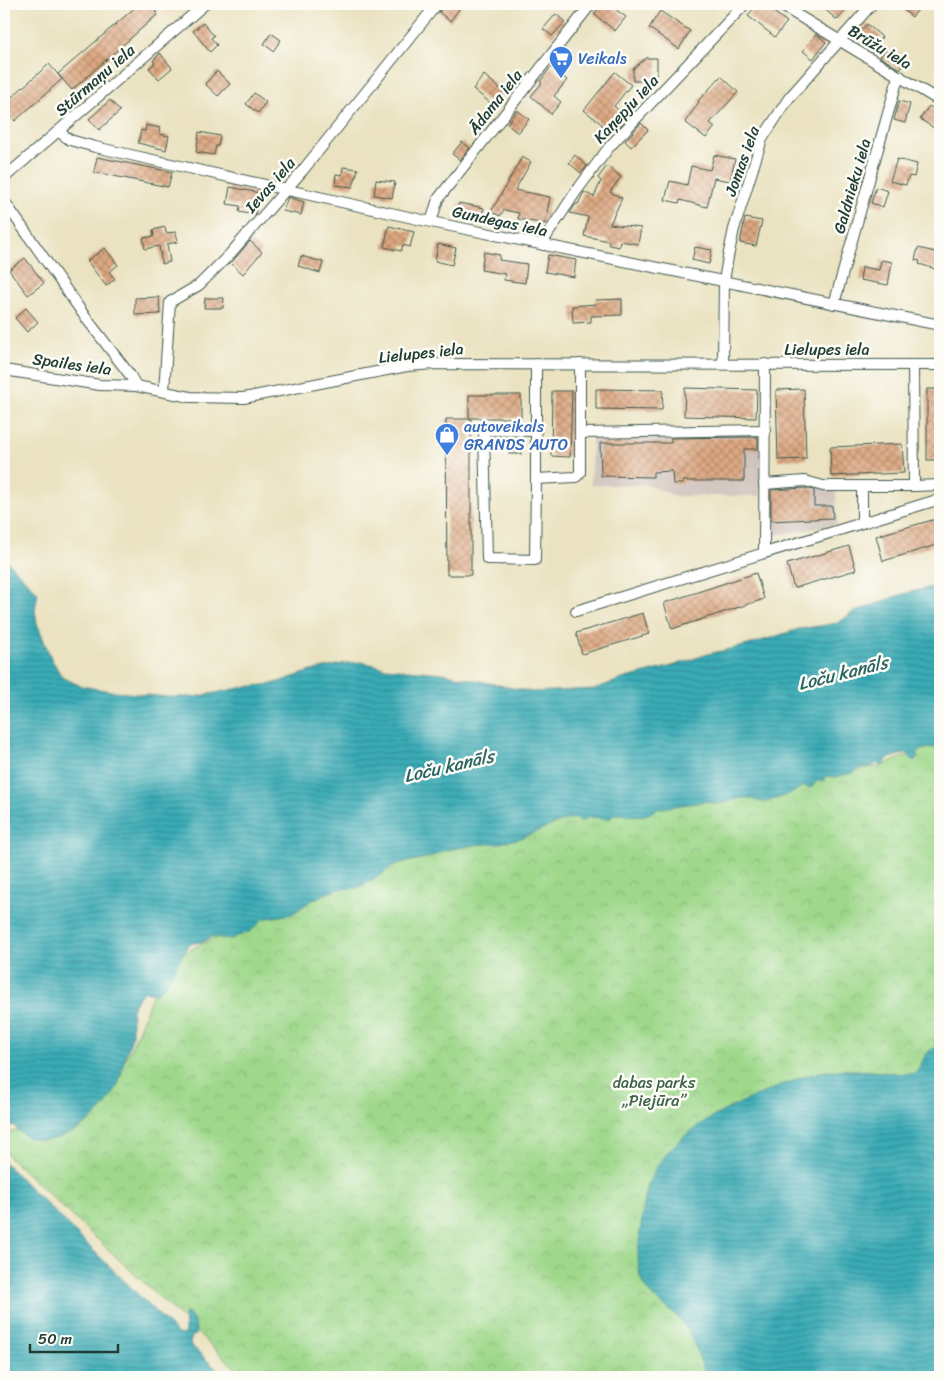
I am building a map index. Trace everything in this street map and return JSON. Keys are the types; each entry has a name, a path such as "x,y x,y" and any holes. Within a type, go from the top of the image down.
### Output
{"street":[{"name":"Stūrmaņu iela","path":"4,178 205,4"},
{"name":"Ievas iela","path":"164,391 170,302 199,285 230,254 286,190 436,4"},
{"name":"Ādama iela","path":"430,222 438,199 591,4"},
{"name":"Kaņepju iela","path":"543,245 546,237 575,193 610,146 745,4"},
{"name":"Brūžu iela","path":"779,4 940,101"},
{"name":"Jomas iela","path":"723,363 724,281 734,229 762,139 790,98 872,4"},
{"name":"Galdnieku iela","path":"834,304 900,76"},
{"name":"Gundegas iela","path":"59,132 70,140 94,147 430,222 940,325"},
{"path":"4,201 86,318 130,375 136,386"},
{"name":"Lielupes iela","path":"136,386 190,397 244,398 407,366 475,363 940,365"},
{"path":"535,431 484,430 487,559 535,560 536,364"},
{"path":"536,480 576,477 580,473 580,364"},
{"path":"764,552 765,364"},
{"path":"913,365 914,486"},
{"name":"Spailes iela","path":"4,370 100,385 136,386"},
{"path":"580,433 765,430"},
{"path":"764,484 805,481 823,486 940,485"},
{"path":"862,486 862,522"},
{"path":"576,611 940,498"}],"shaded area":[{"path":"155,4 182,4 166,17"},
{"path":"761,434 760,496 675,496 649,485 591,485 592,437"},
{"path":"807,485 836,490 837,525 767,536 768,487"},
{"path":"4,824 8,840 7,856 4,864"}],"green space":[{"name":"dabas parks „Piejūra”","path":"940,743 940,1377 245,1377 8,1156 4,1146 4,1133 92,1117 131,1049 166,961 395,853 514,822 880,766"}],"water":[{"name":"Loču kanāls","path":"4,556 38,593 35,610 37,623 51,658 62,677 81,686 168,697 195,697 244,687 272,684 311,671 346,663 362,662 386,668 442,673 532,692 594,689 622,679 708,654 748,645 799,629 838,623 852,613 902,594 940,585 940,747 918,751 916,754 918,758 914,761 907,753 887,759 884,765 880,766 877,763 871,767 861,768 853,773 836,777 825,776 824,781 817,781 811,788 803,786 768,801 762,802 744,798 719,804 707,801 656,809 647,814 637,816 615,814 609,819 589,817 581,822 578,818 569,819 521,838 500,843 474,845 442,851 431,857 397,864 366,884 356,888 338,889 322,895 292,914 263,919 251,931 231,939 212,937 203,942 190,944 161,989 158,992 145,991 133,1007 132,1036 120,1079 110,1099 98,1114 83,1126 66,1135 44,1140 33,1139 23,1134 13,1125 4,1130 4,864 7,834 4,824"},
{"path":"937,1046 940,1046 940,1377 707,1377 688,1331 679,1318 653,1297 643,1284 640,1276 638,1248 644,1202 652,1175 661,1160 686,1135 716,1115 784,1084 832,1070 915,1074 926,1055"},
{"path":"4,1162 178,1334 182,1335 185,1332 184,1314 188,1313 192,1318 196,1332 196,1335 192,1336 190,1344 225,1377 4,1377"}],"building":[{"path":"139,4 149,4 158,14 72,90 58,74"},
{"path":"444,4 463,4 450,21 439,12"},
{"path":"602,4 608,4 626,17 615,31 594,14"},
{"path":"757,4 763,4 787,22 775,37 748,16"},
{"path":"819,4 852,4 837,20"},
{"path":"906,4 923,4 912,17 902,9"},
{"path":"660,11 690,31 679,49 649,28"},
{"path":"556,14 565,22 552,36 543,29"},
{"path":"203,23 214,36 211,38 217,45 210,52 193,31"},
{"path":"867,24 882,37 872,48 857,35"},
{"path":"271,33 281,40 273,51 264,44"},
{"path":"816,34 826,42 813,59 803,51"},
{"path":"884,50 895,57 898,53 906,58 900,69 880,57"},
{"path":"160,53 172,68 159,79 149,68 155,63 153,61"},
{"path":"646,58 657,58 657,73 648,81 633,81 633,69"},
{"path":"49,64 62,79 15,121 4,109 4,104"},
{"path":"551,67 567,80 554,96 561,102 551,114 531,96 542,83 540,81"},
{"path":"217,71 230,84 218,96 205,84"},
{"path":"615,72 631,85 614,106 627,118 611,135 601,126 603,125 584,110"},
{"path":"484,75 504,92 493,105 473,89"},
{"path":"721,76 738,92 710,123 715,127 706,138 685,122 698,101"},
{"path":"254,93 266,102 258,113 246,104"},
{"path":"110,100 120,111 99,130 89,119"},
{"path":"899,101 910,104 905,123 894,120"},
{"path":"929,106 940,114 940,132 920,119"},
{"path":"517,110 529,119 518,133 507,124"},
{"path":"641,123 648,130 631,147 625,141"},
{"path":"146,125 160,128 159,134 169,136 166,150 138,143 141,130 145,131"},
{"path":"199,132 220,136 214,155 196,152"},
{"path":"462,142 470,148 460,160 452,154"},
{"path":"575,155 587,166 581,173 569,163"},
{"path":"714,155 735,159 730,181 714,178 707,207 680,200 679,203 665,200 670,181 687,185 691,166 710,170"},
{"path":"97,157 172,172 168,187 94,172"},
{"path":"522,157 531,162 515,190 550,197 545,224 518,219 519,213 504,210 500,216 491,212"},
{"path":"897,159 917,164 914,177 909,176 906,185 890,181"},
{"path":"607,166 621,177 610,192 622,198 610,224 641,228 638,244 620,241 619,247 609,245 609,241 584,236 588,217 570,213 578,204 584,192 594,197 601,181 598,178"},
{"path":"343,167 358,169 353,187 335,185 336,174 342,175"},
{"path":"376,180 395,182 392,198 374,195"},
{"path":"230,187 260,193 255,215 239,212 240,206 227,204"},
{"path":"876,187 888,191 883,207 871,203"},
{"path":"288,197 304,202 301,215 283,211"},
{"path":"459,203 484,208 481,219 456,214"},
{"path":"745,218 762,221 756,246 740,243"},
{"path":"389,226 414,232 410,247 403,245 401,251 384,247"},
{"path":"165,227 166,233 176,232 178,242 167,244 170,262 162,264 159,246 145,249 143,238 154,236 153,230"},
{"path":"250,241 262,252 243,274 231,263"},
{"path":"438,244 456,248 452,265 435,261"},
{"path":"695,247 712,250 709,264 692,260"},
{"path":"105,248 118,265 109,272 115,279 106,286 87,261"},
{"path":"918,248 940,253 939,270 919,264 920,261 915,260"},
{"path":"484,252 500,255 499,260 527,264 525,283 504,280 505,274 481,270"},
{"path":"548,255 576,260 574,277 545,272"},
{"path":"301,256 323,262 320,273 298,266"},
{"path":"25,258 44,283 28,295 9,270"},
{"path":"881,260 892,262 888,285 860,280 862,267 879,270"},
{"path":"159,297 160,314 135,315 135,298"},
{"path":"205,298 224,298 223,308 204,308"},
{"path":"622,299 622,315 591,316 591,322 573,323 572,306 596,304 595,300"},
{"path":"26,308 38,322 27,332 15,318"},
{"path":"685,388 757,390 756,418 684,416"},
{"path":"596,389 663,390 662,410 596,409"},
{"path":"804,389 806,459 778,460 776,390"},
{"path":"927,389 940,389 940,460 927,460"},
{"path":"552,391 572,391 570,457 551,456"},
{"path":"469,395 521,395 521,418 469,418"},
{"path":"446,419 471,419 471,575 447,575"},
{"path":"758,437 758,449 744,449 744,481 683,481 683,484 673,484 672,471 653,472 653,477 601,476 600,443 671,443 671,438"},
{"path":"509,441 521,441 521,454 509,454"},
{"path":"902,444 904,473 831,476 830,447"},
{"path":"806,488 814,490 814,506 832,506 833,518 771,521 771,490"},
{"path":"936,519 940,534 940,544 883,561 876,536"},
{"path":"849,546 856,570 794,588 787,564"},
{"path":"756,573 764,599 672,629 664,603"},
{"path":"643,613 649,634 582,654 576,633"}],"place":[{"name":"Veikals","path":"561,79"},
{"name":"autoveikals GRANDS AUTO","path":"447,456"}]}
